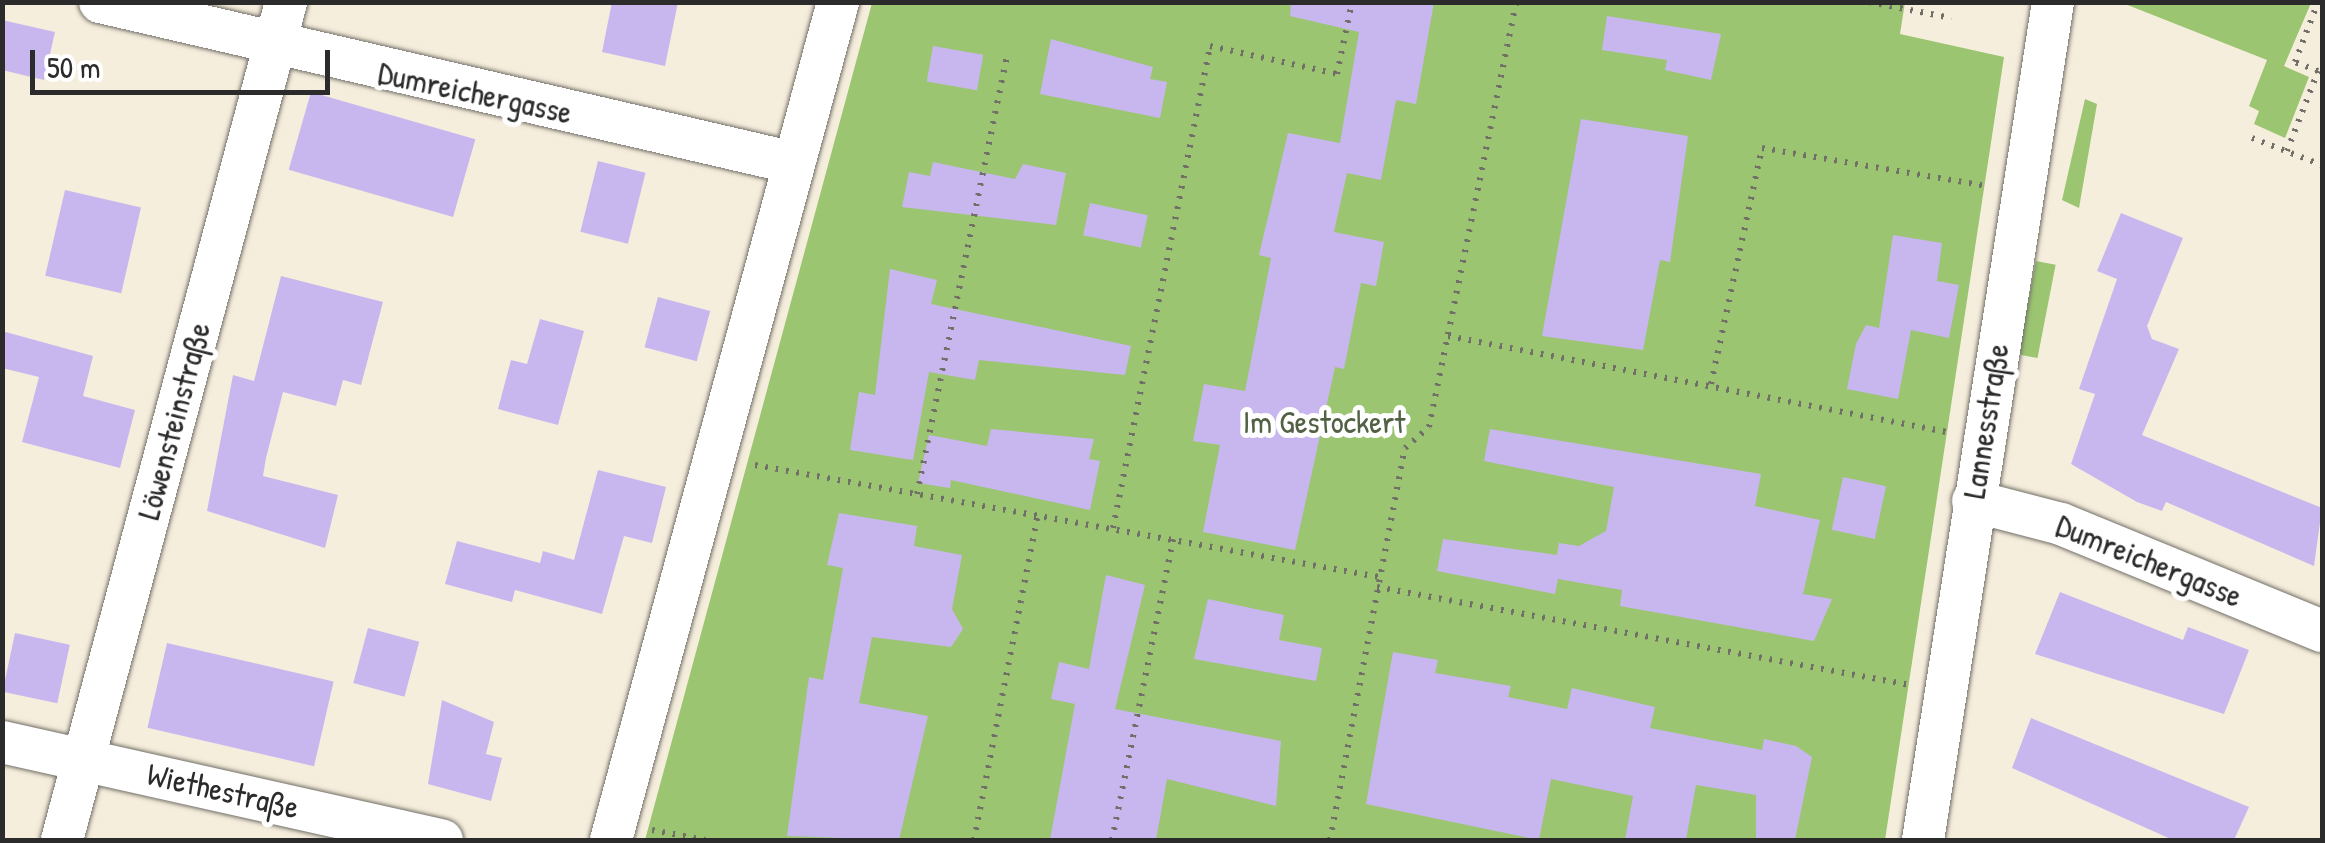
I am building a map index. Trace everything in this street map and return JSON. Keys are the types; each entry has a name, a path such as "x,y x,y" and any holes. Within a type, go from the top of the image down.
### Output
{"street":[{"name":"Dumreichergasse","path":"100,2 273,48 794,163"},
{"name":"Löwensteinstraße","path":"62,840 286,2"},
{"path":"611,840 838,2"},
{"name":"Lannesstraße","path":"1923,840 1982,439 2053,2"},
{"name":"Dumreichergasse","path":"1973,501 2061,524 2322,631"},
{"name":"Wiethestraße","path":"2,742 442,840"}],"path":[{"path":"1113,528 1210,46 1337,74 1352,2"},
{"path":"1330,840 1406,448 1428,427 1516,2"},
{"path":"1868,2 1952,18"},
{"path":"2287,150 2318,71 2295,62 2318,2"},
{"path":"918,494 1007,56"},
{"path":"2252,138 2322,165"},
{"path":"1710,384 1762,148 2023,192"},
{"path":"1448,336 1982,439"},
{"path":"712,458 1379,577"},
{"path":"974,840 1038,514"},
{"path":"1112,840 1172,539"},
{"path":"1378,587 1945,692"}],"green space":[{"name":"Im Gestockert","path":"1905,2 1900,34 2004,57 1885,840 645,840 872,3"},
{"path":"2311,3 2284,66 2309,77 2285,138 2254,124 2259,111 2249,106 2267,60 2125,4"},
{"path":"2085,99 2097,104 2079,208 2062,200"},
{"path":"2036,261 2056,265 2038,358 2018,354"}],"building":[{"path":"612,2 678,2 665,66 602,52"},
{"path":"1291,2 1434,2 1416,104 1396,100 1381,180 1347,173 1334,232 1384,242 1376,286 1361,283 1344,369 1335,367 1295,550 1203,532 1220,445 1193,441 1204,384 1245,391 1271,258 1259,255 1288,133 1340,143 1359,32 1290,16"},
{"path":"1607,16 1721,34 1711,80 1665,70 1667,60 1602,50"},
{"path":"2,20 55,32 44,80 2,70"},
{"path":"1051,39 1153,67 1150,79 1167,82 1160,118 1040,94"},
{"path":"933,46 983,55 977,90 927,81"},
{"path":"311,92 475,139 453,217 289,170"},
{"path":"1581,119 1688,136 1670,262 1660,260 1643,350 1542,336"},
{"path":"598,161 646,173 628,244 580,232"},
{"path":"933,162 1015,179 1023,164 1066,173 1056,225 902,207 909,172 930,176"},
{"path":"65,190 141,208 121,293 45,276"},
{"path":"1090,203 1148,215 1141,248 1083,235"},
{"path":"2121,213 2183,238 2147,326 2152,339 2179,349 2142,435 2322,508 2314,566 2166,502 2162,511 2137,502 2071,464 2095,394 2079,389 2117,279 2097,271"},
{"path":"1893,235 1942,243 1937,281 1959,285 1949,338 1911,330 1898,399 1847,389 1856,344 1866,325 1879,328"},
{"path":"890,269 937,280 931,304 1131,346 1125,375 979,360 975,380 929,372 913,460 850,450 859,392 875,395"},
{"path":"281,276 383,302 361,385 343,380 336,406 283,392 266,458 263,476 338,495 325,548 207,511 233,375 254,381"},
{"path":"658,297 710,311 697,361 645,347"},
{"path":"540,319 584,331 558,425 498,409 511,360 527,364"},
{"path":"2,331 93,356 83,396 135,410 120,468 22,442 39,377 2,368"},
{"path":"991,429 1094,439 1089,459 1100,461 1090,510 951,480 950,488 918,483 929,435 987,446"},
{"path":"1490,429 1761,474 1755,506 1820,520 1803,594 1832,599 1814,641 1620,606 1622,590 1558,579 1555,594 1437,571 1443,539 1557,555 1559,543 1579,546 1606,531 1614,487 1484,461"},
{"path":"598,470 666,487 652,543 624,536 602,614 515,590 512,602 445,584 457,541 540,563 543,551 574,560"},
{"path":"1843,477 1886,486 1875,539 1832,530"},
{"path":"839,513 917,526 914,546 962,555 952,609 963,629 951,647 872,637 859,703 928,716 899,840 787,836 809,677 823,680 843,568 827,565"},
{"path":"1106,575 1145,585 1115,709 1281,741 1276,806 1167,779 1156,840 1050,840 1075,704 1051,699 1059,662 1089,669"},
{"path":"2060,592 2183,640 2188,627 2249,650 2224,714 2035,654"},
{"path":"1208,599 1284,615 1279,640 1322,648 1316,681 1194,659"},
{"path":"368,628 419,642 404,697 353,683"},
{"path":"15,633 70,645 57,703 3,692"},
{"path":"167,643 334,681 314,766 147,728"},
{"path":"1393,652 1438,660 1435,673 1511,686 1508,697 1567,709 1572,688 1655,707 1650,728 1762,750 1764,739 1796,746 1812,757 1795,840 1756,840 1756,795 1696,785 1686,840 1625,840 1633,796 1551,779 1539,840 1366,804"},
{"path":"442,700 494,722 486,754 502,758 491,801 428,784"},
{"path":"2031,718 2249,807 2234,840 2173,840 2012,768"}]}
